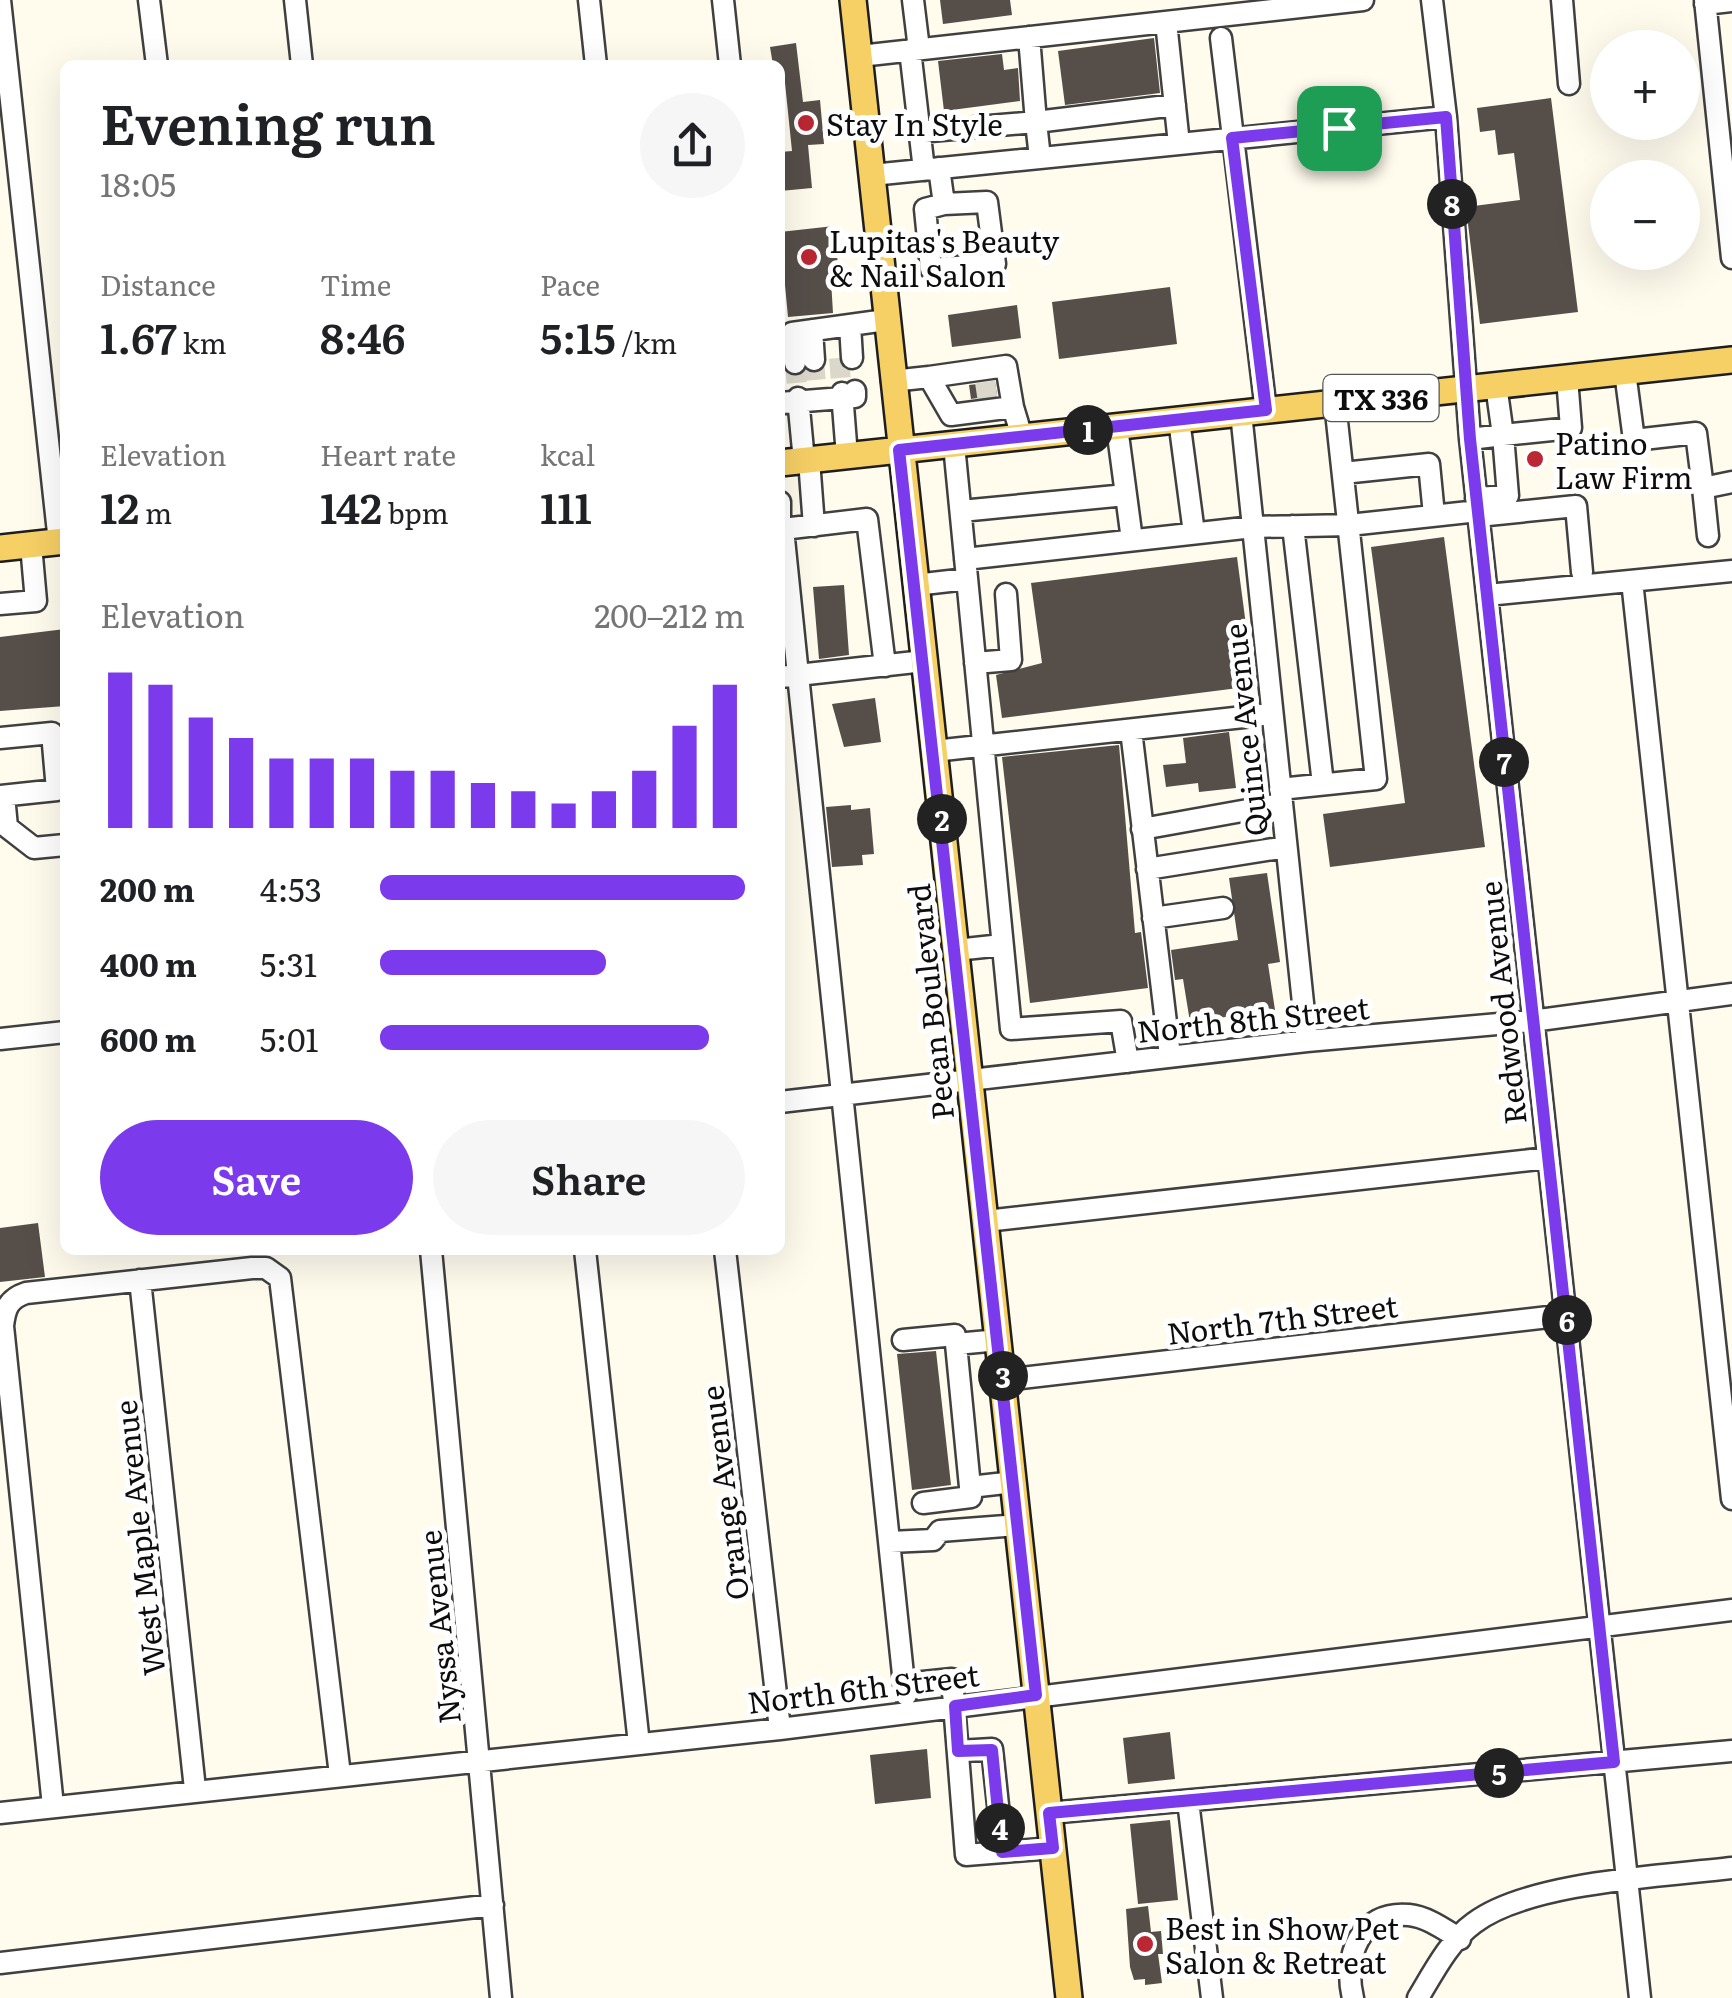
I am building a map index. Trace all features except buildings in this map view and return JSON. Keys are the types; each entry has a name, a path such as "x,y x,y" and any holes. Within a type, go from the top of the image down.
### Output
{"main road":[{"name":"Pecan Boulevard","path":"853,0 1069,1998"},
{"name":"TX 336","path":"798,461 1732,360"},
{"path":"0,548 60,541"}],"street":[{"path":"0,0 60,524"},
{"path":"149,0 156,60"},
{"path":"295,0 301,60"},
{"path":"589,0 595,60"},
{"path":"723,0 729,60"},
{"path":"914,0 920,132 944,204"},
{"path":"860,56 1363,0"},
{"name":"Redwood Avenue","path":"1432,0 1446,117 1470,439 1640,1998"},
{"path":"1562,0 1569,84"},
{"path":"1732,1 1705,2 1732,255"},
{"path":"1166,22 1179,144"},
{"path":"1029,37 1040,158"},
{"name":"Quince Avenue","path":"1221,38 1254,412 1252,526 1307,1041"},
{"path":"920,132 1175,105"},
{"path":"872,175 1446,117"},
{"path":"805,362 792,333 886,320"},
{"path":"843,326 846,358"},
{"path":"929,377 952,414 986,391 1006,366 1022,437"},
{"path":"1625,372 1634,440 1696,434 1708,536"},
{"path":"892,381 929,377 986,391 1013,407"},
{"path":"1470,439 1571,428 1567,378"},
{"path":"1478,508 1508,496 1496,386"},
{"path":"814,526 798,461 802,400 846,394 847,456"},
{"path":"1142,828 1323,784 1376,778 1335,403"},
{"path":"1179,420 1194,533"},
{"path":"1117,427 1132,540"},
{"path":"954,444 1011,1029 1121,1020 1128,1062"},
{"path":"1343,473 1429,464 1434,516"},
{"path":"1703,488 1732,482"},
{"path":"960,511 1126,495"},
{"path":"915,585 966,569 1132,540 1252,526 1348,524 1478,508 1576,506 1582,572"},
{"path":"785,529 867,519 884,666"},
{"path":"1293,526 1323,784"},
{"path":"0,604 36,600 31,545"},
{"path":"1487,595 1732,570"},
{"path":"1632,580 1732,1499"},
{"path":"975,663 1010,660 1006,594"},
{"path":"785,602 789,676 844,1094 908,1712"},
{"path":"789,676 924,661"},
{"path":"934,751 1272,714"},
{"path":"1131,730 1170,1056"},
{"path":"0,738 52,733 60,784"},
{"path":"60,790 2,796 7,827 34,848 60,845"},
{"path":"1148,869 1286,847"},
{"path":"1153,918 1223,908"},
{"path":"956,950 1002,945"},
{"name":"North 8th Street","path":"785,1101 1307,1041 1532,1021 1732,994"},
{"path":"0,1039 60,1033"},
{"path":"986,1221 1548,1158"},
{"name":"Nyssa Avenue","path":"431,1255 482,1761 501,1998"},
{"path":"586,1255 640,1744"},
{"name":"Orange Avenue","path":"726,1255 780,1728"},
{"path":"53,1806 3,1326 5,1309 14,1297 26,1293 140,1280 252,1268 266,1268 280,1278 340,1775"},
{"name":"West Maple Avenue","path":"140,1280 195,1789"},
{"name":"North 7th Street","path":"1004,1380 1566,1315"},
{"path":"903,1340 955,1335 972,1497 923,1504"},
{"path":"956,1344 999,1340"},
{"path":"970,1487 1014,1482"},
{"path":"890,1542 933,1540 940,1531 1019,1525"},
{"name":"North 6th Street","path":"0,1813 780,1728 1732,1610"},
{"path":"904,1684 952,1679 966,1855 1053,1848"},
{"path":"958,1751 992,1750 1002,1852"},
{"path":"1049,1813 1732,1751"},
{"path":"1188,1800 1212,1998"},
{"path":"1418,1998 1474,1923 1534,1897 1627,1880 1732,1868"},
{"path":"0,1963 494,1905"},
{"path":"1353,1998 1346,1970 1360,1934 1384,1918 1409,1915 1434,1923 1460,1939"}],"tunnel":[{"path":"839,358 842,393"},
{"path":"814,360 817,396"},
{"path":"795,363 798,398"},
{"path":"985,382 988,402"}],"place":[{"name":"Stay In Style","path":"806,123"},
{"name":"Lupitas's Beauty & Nail Salon","path":"809,257"},
{"name":"Patino Law Firm","path":"1535,459"},
{"name":"Best in Show Pet Salon & Retreat","path":"1145,1944"}],"route":[{"path":"1446,117 1470,439 1614,1762 1049,1813 1053,1848 1002,1852 992,1750 958,1751 955,1706 1036,1695 899,450 1266,410 1232,138 1339,128 1446,117"}]}
